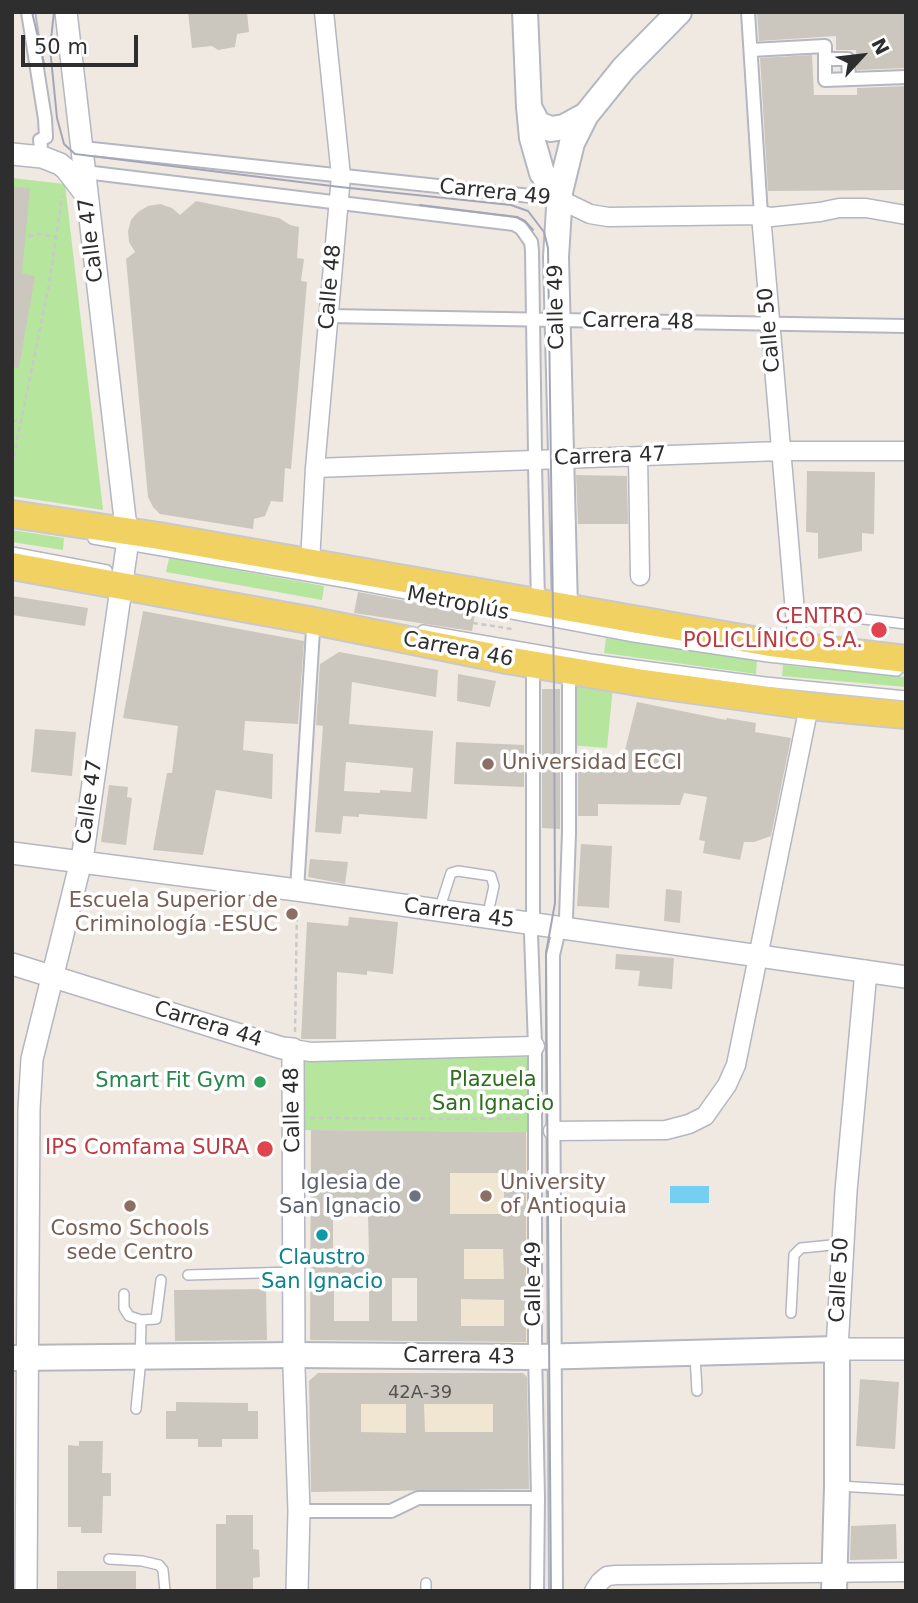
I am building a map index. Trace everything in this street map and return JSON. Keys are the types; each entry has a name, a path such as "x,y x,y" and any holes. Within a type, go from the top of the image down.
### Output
{"main road":[{"path":"525,12 528,107 536,158 550,188 559,199"},
{"path":"528,107 538,124 551,129 564,127 586,115 624,68 679,12"},
{"name":"Calle 49","path":"565,608 543,459 545,320 559,199 572,143 586,115"},
{"path":"12,514 128,539 159,536 798,647 906,659"},
{"name":"Carrera 46","path":"12,566 125,578 533,664 643,683 809,706 906,715"},
{"name":"Carrera 43","path":"20,1358 294,1355 545,1357 837,1349"},
{"name":"Calle 50","path":"834,1582 837,1349"}],"street":[{"path":"28,12 46,128 46,138 40,140 42,157"},
{"name":"Calle 47","path":"26,1591 20,1358 23,1109 32,1059 81,862 125,578 128,539 87,197 76,171 83,148 66,12"},
{"name":"Calle 48","path":"310,563 315,468 341,176 324,12"},
{"name":"Calle 50","path":"748,12 761,215 798,647"},
{"path":"751,50 825,46 825,80 906,77"},
{"path":"825,59 848,59 849,79"},
{"name":"Carrera 49","path":"83,148 559,199 590,214 608,217 771,217 839,208 866,208 906,215"},
{"name":"Carrera 49","path":"12,155 42,157 76,171 514,224 527,234"},
{"name":"Calle 49","path":"527,234 545,320"},
{"name":"Carrera 48","path":"328,316 906,326"},
{"name":"Carrera 47","path":"315,468 780,451 906,451"},
{"path":"638,456 640,576"},
{"name":"Calle 49","path":"538,603 543,459"},
{"path":"297,890 313,630"},
{"path":"533,664 533,913"},
{"path":"566,918 569,670"},
{"path":"553,1131 666,1130 689,1124 705,1116 727,1085 736,1065 809,706"},
{"name":"Carrera 45","path":"12,853 297,890 906,977"},
{"name":"Calle 49","path":"531,934 535,1119 556,1591"},
{"name":"Calle 49","path":"537,1591 538,1498 553,1131 553,955 557,939"},
{"name":"Carrera 44","path":"12,964 282,1048 311,1052 535,1046"},
{"name":"Calle 50","path":"837,1349 842,1244 866,971"},
{"name":"Calle 48","path":"293,1049 294,1355 299,1511 297,1591"},
{"name":"Carrera 43","path":"837,1349 906,1349"},
{"path":"299,1511 391,1511 418,1498 538,1498"},
{"path":"594,1591 607,1576 616,1575 834,1582 906,1572"}],"lane":[{"name":"Metroplús","path":"79,536 128,539 634,637 761,656 906,671"},
{"path":"12,552 125,578"},
{"path":"311,610 324,612"},
{"path":"795,611 906,624"},
{"name":"Metroplús","path":"417,629 590,659 765,682 906,696"},
{"path":"441,911 447,882 451,873 458,870 491,876 494,886 487,918"},
{"path":"791,1313 794,1255 801,1248 842,1244"},
{"path":"188,1275 295,1272"},
{"path":"124,1294 124,1308 129,1316 141,1320 156,1319 161,1280"},
{"path":"136,1409 141,1320"},
{"path":"694,1353 697,1391"},
{"path":"837,1486 906,1490"},
{"path":"110,1559 159,1565 163,1570 164,1591"}],"path":[{"path":"12,465 49,285 56,237 76,171"},
{"path":"12,240 38,234 56,237"},
{"path":"12,420 20,422"},
{"path":"473,623 512,629"},
{"name":"Calle 48","path":"293,1049 296,1029 297,890"},
{"path":"293,1118 535,1119"}],"shaded area":[{"name":"University of Antioquia","path":"440,1130 531,1132 532,1341 525,1347 494,1347 494,1327 445,1326 441,1261"},
{"path":"318,1373 523,1373 531,1381 531,1433 309,1433 309,1381"}],"green space":[{"path":"12,178 65,184 103,510 12,496"},
{"path":"12,530 64,538 63,550 12,542"},
{"path":"169,558 324,586 322,600 166,572"},
{"path":"606,638 757,660 756,674 604,653"},
{"path":"783,665 906,677 906,687 782,676"},
{"path":"569,680 613,687 607,748 569,745"},
{"name":"Plazuela San Ignacio","path":"526,1057 531,1132 300,1130 300,1064 307,1058"}],"water":[{"path":"670,1186 709,1186 709,1203 670,1203"}],"building":[{"path":"188,12 247,12 249,32 237,34 235,47 218,50 212,46 192,48"},
{"path":"757,12 906,12 906,68 857,70 856,50 836,50 836,36 759,41"},
{"path":"812,55 814,95 857,95 857,88 906,86 906,190 768,191 760,58"},
{"path":"12,187 30,188 22,273 35,276 19,368 12,367"},
{"path":"196,201 279,218 299,227 297,258 304,259 301,281 307,282 291,469 285,468 283,502 271,501 265,516 254,519 253,529 160,514 148,497 126,259 135,252 129,242 128,231 131,220 148,206 160,204 172,208 180,215"},
{"path":"807,471 875,472 874,534 862,533 862,551 818,559 818,533 806,532"},
{"path":"576,475 627,476 628,524 578,524"},
{"path":"358,592 475,614 472,631 354,613"},
{"path":"12,596 88,608 85,626 12,615"},
{"path":"143,611 304,641 298,724 245,721 243,750 273,754 272,799 216,790 203,855 153,850 167,773 172,773 178,726 123,718"},
{"path":"339,652 438,670 436,697 352,682 349,724 433,731 427,819 359,814 359,817 343,816 341,834 315,832 323,726 316,725 320,664","holes":["346,762 413,768 411,792 344,791"]},
{"path":"458,674 496,681 490,707 457,701"},
{"path":"542,689 560,689 560,829 542,828"},
{"path":"637,702 726,720 756,723 755,732 791,738 771,836 754,842 744,842 740,860 703,853 705,841 699,840 707,797 684,793 680,805 598,804 598,816 578,816 578,759 623,758"},
{"path":"35,729 76,732 72,776 31,772"},
{"name":"Universidad ECCI","path":"456,742 524,745 524,787 454,784"},
{"path":"109,785 128,787 127,797 132,798 126,845 101,842"},
{"path":"581,844 612,846 609,908 577,906"},
{"path":"310,859 348,862 345,884 308,877"},
{"path":"666,889 682,891 680,923 664,921"},
{"path":"349,917 398,922 393,974 337,972 336,1039 301,1039 307,922 348,926"},
{"path":"616,954 674,958 672,989 638,986 640,971 615,969"},
{"path":"311,1130 526,1132 526,1342 310,1340","holes":["450,1173 504,1173 504,1214 450,1214","333,1215 368,1215 369,1255 333,1254","464,1249 503,1249 504,1279 464,1279","334,1278 369,1278 369,1321 334,1321","392,1278 417,1278 417,1321 392,1321","461,1299 504,1300 504,1326 461,1326"]},
{"path":"266,1289 267,1340 175,1341 174,1290"},
{"path":"318,1373 523,1373 527,1377 529,1489 311,1492 309,1381","holes":["361,1404 406,1404 406,1433 361,1432","424,1404 493,1404 493,1432 425,1432"]},
{"path":"860,1379 899,1382 895,1449 856,1446"},
{"path":"176,1402 248,1403 248,1411 258,1411 258,1439 222,1439 222,1447 198,1447 198,1439 166,1439 166,1411 176,1411"},
{"path":"79,1441 103,1441 102,1473 111,1473 111,1496 103,1496 102,1533 81,1533 81,1527 68,1527 68,1445 79,1446"},
{"path":"226,1515 253,1515 253,1549 259,1550 260,1577 253,1578 253,1591 216,1591 216,1524 226,1524"},
{"path":"896,1524 897,1559 850,1560 851,1526"},
{"path":"57,1571 136,1571 136,1591 57,1591"}],"tram line":[{"path":"32,12 44,63"},
{"path":"54,12 50,48 57,118 64,144 75,154 511,205 528,211 544,232 548,248 554,689 555,903 546,953 551,1591"},
{"path":"420,205 517,217 533,230"}],"place":[{"name":"CENTRO POLICLÍNICO S.A.","path":"879,630"},
{"name":"Universidad ECCI","path":"488,764"},
{"name":"Escuela Superior de Criminología -ESUC","path":"292,914"},
{"name":"Smart Fit Gym","path":"260,1082"},
{"name":"IPS Comfama SURA","path":"265,1149"},
{"name":"Iglesia de San Ignacio","path":"415,1196"},
{"name":"University of Antioquia","path":"486,1196"},
{"name":"Cosmo Schools sede Centro","path":"130,1206"},
{"name":"Claustro San Ignacio","path":"322,1235"}]}
